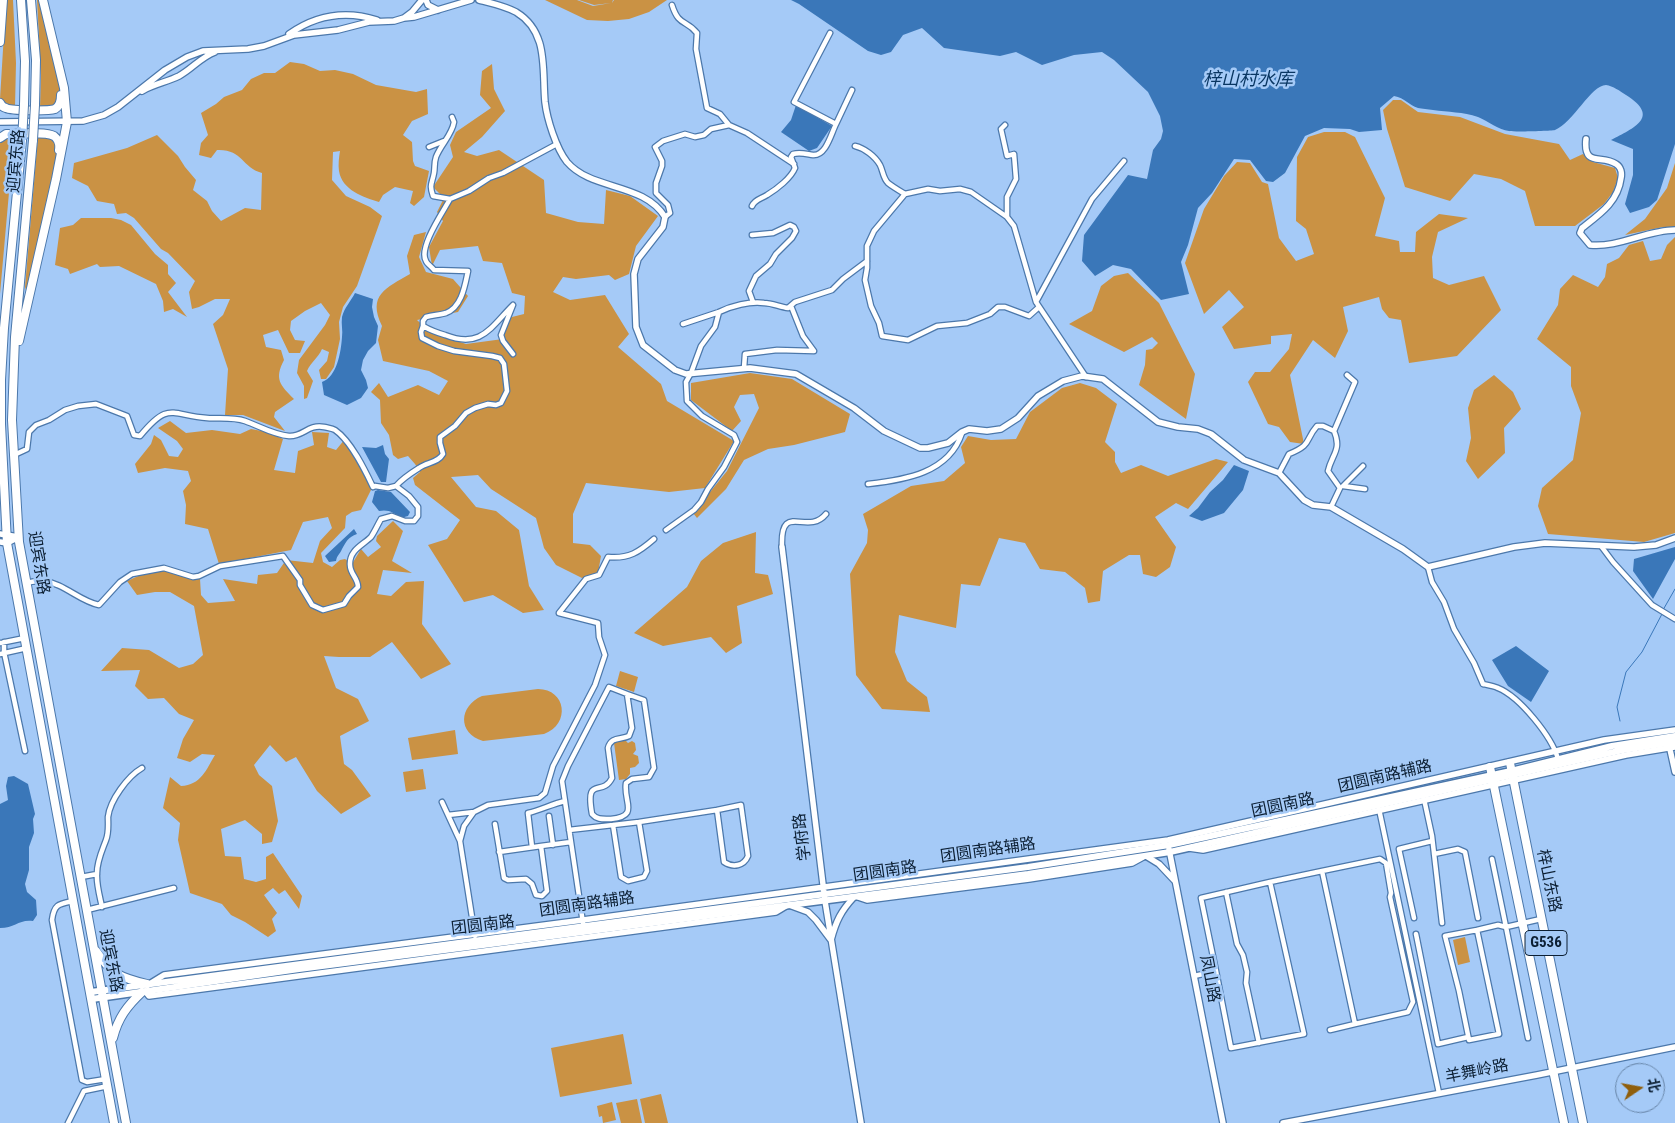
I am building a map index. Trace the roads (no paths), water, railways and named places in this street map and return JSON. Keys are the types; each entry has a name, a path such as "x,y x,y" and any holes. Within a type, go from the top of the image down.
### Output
{"highway":[{"path":"0,42 4,0"},
{"name":"迎宾东路","path":"21,0 25,61 24,105 0,376 4,538 27,648 114,1123"},
{"name":"迎宾东路","path":"31,0 36,60 35,104 15,337 12,420 19,537 126,1123"},
{"path":"14,363 67,122 64,88 43,0"},
{"path":"0,103 10,110 55,109 62,98 59,63"},
{"path":"0,138 6,134 47,134 55,137 60,144 56,179"},
{"name":"梓山东路","path":"1511,773 1583,1123"},
{"name":"梓山东路","path":"1492,777 1564,1123"},
{"path":"94,947 103,962 115,973 146,988 123,1012 116,1025 112,1043"}],"main road":[{"name":"团圆南路","path":"1511,773 1557,756 1612,746 1671,741"},
{"name":"团圆南路","path":"146,988 475,937 1028,867 1168,842 1671,741"},
{"path":"1612,752 1626,755"},
{"name":"团圆南路","path":"91,996 787,906 824,894 856,897 1145,856 1424,798 1492,777"}],"street":[{"path":"404,18 422,0"},
{"path":"426,0 428,5 438,10"},
{"path":"0,122 83,121 104,115 118,108 176,62 203,51 248,49 264,46 294,35 325,32 370,22 394,21 414,17 471,0"},
{"path":"479,0 516,12 533,27 542,50 545,102 557,144 568,163 589,178 632,191 660,208 665,217"},
{"path":"672,5 676,16 697,33 696,49 707,108 720,114 729,125 747,133 794,164"},
{"path":"282,39 315,19 336,14 356,15 381,22"},
{"path":"830,33 794,102 836,124"},
{"path":"128,99 154,84 176,78 203,57 222,50"},
{"path":"752,206 754,201 764,197 792,176 795,168 791,157 793,154 816,155 821,152 852,90"},
{"path":"452,117 454,122 453,130 436,157 430,186 433,196 450,199 469,191 489,178 511,169 557,144"},
{"path":"729,125 711,129 704,135 695,137 685,134 662,140 655,147 662,161 655,188 656,193 668,205 670,213 665,217 663,227 638,259 634,274 636,327 643,345 675,370 686,374 750,368 796,374 854,408 884,431 920,448 948,443 969,429 987,431 1001,429 1018,418 1038,396 1063,381 1082,376 1103,379 1158,422 1178,428 1198,429 1211,434 1244,460 1279,473 1304,500 1313,505 1331,507 1403,548 1428,567 1432,582 1444,602 1454,630 1474,663 1483,684 1500,688 1518,701 1534,720 1557,756"},
{"path":"1005,125 1001,129 1007,156 1014,154 1016,180 1007,197 1006,216"},
{"path":"1586,139 1585,150 1593,159 1614,163 1619,166 1622,173 1619,190 1613,201 1604,211 1582,228 1580,233 1590,245 1596,246 1664,230 1675,230"},
{"path":"429,148 446,141"},
{"path":"855,146 867,152 879,164 882,174 888,182 905,194"},
{"path":"1086,377 1038,305 1014,226 1006,216 971,192 960,188 940,191 928,189 905,194 874,231 867,246 865,280 871,306 879,323 882,336 908,340 937,326 967,323 990,314 998,307 1005,307 1029,316 1038,305 1092,199 1124,160"},
{"path":"14,455 27,449 29,432 36,425 49,420 65,410 96,404 127,416 134,435 140,436 153,421 163,414 176,412 206,418 243,420 285,436 296,436 316,426 333,429 342,436 363,467 373,487 388,488 396,486 418,468 440,459 443,454 440,437 455,426 466,413 488,404 496,405 501,402 507,392 504,364 500,358 454,351 422,338 423,321 426,317 448,312 458,303 464,290 468,271 434,270 426,261 424,251 433,229 450,199"},
{"path":"752,235 773,233 790,225 796,231 770,264 756,276 749,291 753,302"},
{"path":"683,324 725,309 753,302 765,302 788,308 795,302 832,290 842,279 867,261"},
{"path":"424,326 458,340 469,341 486,332 513,305 501,335 503,341 513,354"},
{"path":"744,368 746,354 777,350 814,351 803,336 791,306"},
{"path":"666,530 694,510 701,502 724,467 737,442 734,435 702,416 687,401 686,382 700,346 715,328 719,312"},
{"path":"1334,431 1355,382 1347,375"},
{"path":"1279,473 1289,454 1302,449 1308,443 1317,426 1323,426 1334,431 1338,439 1337,450 1328,471 1342,486 1365,488"},
{"path":"868,484 891,481 935,468 947,459 959,442 962,432"},
{"path":"1331,507 1342,486 1363,466"},
{"path":"26,583 42,580 60,586 91,604 99,605 120,582 132,574 164,568 193,577 220,566 283,556 300,580 300,586 312,605 323,610 344,604 348,596 358,587 358,581 350,565 351,556 361,544 370,538 381,518 392,516 405,521 414,521 418,516 418,507 409,496 396,486"},
{"path":"782,547 781,532 784,525 789,522 808,523 818,521 826,514"},
{"path":"4,538 19,537"},
{"path":"1428,567 1514,547 1545,543 1641,547 1656,545 1675,538"},
{"path":"448,815 474,812 488,805 539,798 545,793 553,766 595,685 605,654 599,637 598,623 558,614 586,579 599,575 608,557 621,558 631,555 654,539"},
{"path":"1601,546 1652,605 1675,618"},
{"name":"学府路","path":"782,547 824,894 860,1123"},
{"path":"25,638 2,642 1,652 25,751"},
{"path":"1,652 27,648"},
{"path":"583,923 562,781 609,687 628,694 644,700 654,768 649,777 626,783 629,808 626,815 622,818 597,818 592,814 589,796 593,790 606,785 612,778 608,748 610,744 615,739 627,738 632,732 628,694"},
{"path":"1675,730 1671,741 1675,772"},
{"path":"1492,777 1626,755 1671,741"},
{"path":"102,907 97,874 100,854 109,829 110,809 120,790 133,773 142,768"},
{"path":"1424,798 1434,854 1442,923"},
{"path":"532,848 528,813 543,810 551,804 565,801"},
{"path":"442,802 460,841 475,937"},
{"path":"569,830 640,822 741,805 748,856 746,862 731,866 724,862 717,810"},
{"path":"1379,808 1439,1093"},
{"path":"460,841 464,826 474,812"},
{"path":"549,816 553,845"},
{"path":"613,825 619,873 621,877 628,881 641,879 646,875 640,822"},
{"path":"496,824 504,878 508,880 526,879 532,884 536,895 542,896 547,891 541,846"},
{"path":"1414,918 1399,848 1432,841"},
{"path":"500,852 571,842"},
{"name":"凤山路","path":"1168,842 1223,1123"},
{"path":"1434,854 1458,849 1465,852 1478,918"},
{"path":"1145,856 1159,864 1176,882"},
{"path":"1270,882 1304,1034 1231,1048 1201,898 1270,882 1380,859 1386,863 1392,893 1390,897 1413,1002 1408,1012 1330,1030"},
{"path":"1492,859 1528,1038"},
{"path":"1322,872 1355,1024"},
{"path":"80,876 97,874"},
{"path":"87,910 174,888"},
{"path":"1226,892 1237,944 1244,955 1247,972 1246,983 1259,1043"},
{"path":"831,940 842,910 856,897"},
{"path":"73,901 60,904 53,911 52,920 76,1054 82,1080 86,1082 107,1082"},
{"path":"787,906 808,912 831,940"},
{"path":"1468,1037 1459,990 1445,936 1498,925 1506,926 1523,923 1541,918"},
{"path":"1416,934 1438,1044 1468,1037 1469,1040 1499,1034 1477,930"},
{"path":"1194,976 1216,970"},
{"name":"羊舞岭路","path":"1283,1123 1675,1047"},
{"path":"68,1123 84,1090 107,1082"}],"water":[{"name":"梓山村水库","path":"791,0 1675,0 1675,144 1657,200 1649,207 1630,213 1625,204 1633,175 1633,149 1611,140 1635,126 1643,116 1642,110 1636,103 1614,88 1606,85 1600,87 1588,97 1562,126 1555,130 1540,131 1509,131 1478,117 1418,108 1394,96 1380,108 1382,130 1359,132 1350,129 1324,128 1305,136 1285,173 1273,182 1266,181 1250,160 1234,159 1212,193 1198,208 1188,245 1181,262 1189,294 1161,300 1131,269 1113,265 1095,276 1082,261 1084,235 1128,175 1147,179 1153,150 1161,139 1163,131 1160,116 1148,92 1114,60 1102,52 1074,55 1042,65 1016,52 1000,56 944,48 922,28 903,35 891,52 881,55 868,51"},
{"path":"796,105 832,126 817,148 809,151 781,132 791,120"},
{"path":"355,293 373,299 372,307 378,326 376,343 363,360 361,370 368,388 361,398 347,405 324,395 322,382 335,370 341,343 342,317"},
{"path":"383,445 385,454 389,459 386,482 381,482 362,447 376,448"},
{"path":"1234,465 1249,471 1243,490 1224,513 1202,521 1189,516 1223,480"},
{"path":"375,491 391,492 410,512 408,516 401,518 389,511 379,511 372,502"},
{"path":"354,529 357,534 348,540 336,561 329,562 325,556"},
{"path":"1675,547 1675,559 1653,599 1633,571 1634,559"},
{"path":"1516,646 1549,671 1531,702 1508,686 1492,660"},
{"path":"14,776 28,784 35,814 33,819 34,833 29,847 29,870 25,884 27,892 36,900 37,915 33,921 24,921 10,927 0,928 0,804 8,800 6,786 8,777"}],"waterway":[{"path":"1663,610 1675,589"},
{"path":"1620,721 1617,707 1626,672 1642,652 1662,614"}]}
